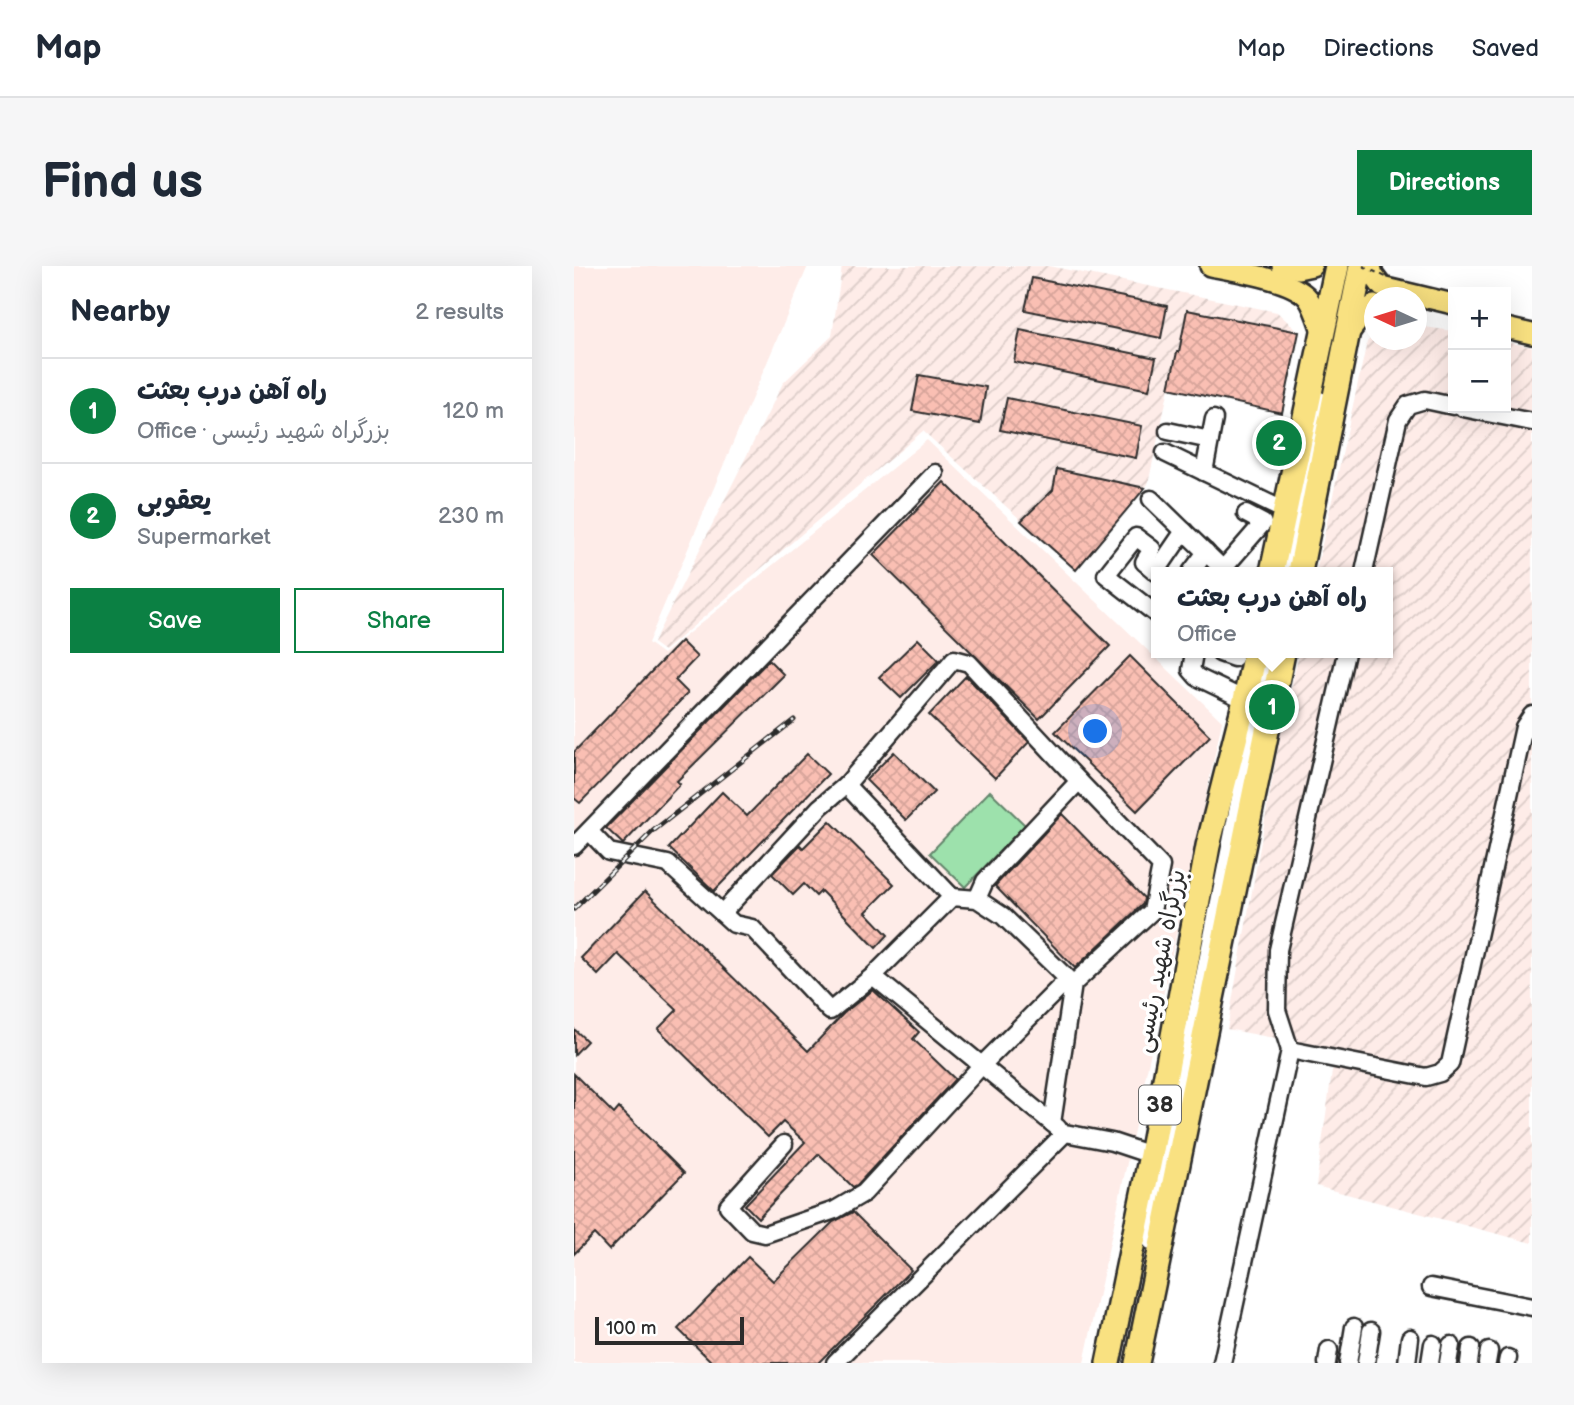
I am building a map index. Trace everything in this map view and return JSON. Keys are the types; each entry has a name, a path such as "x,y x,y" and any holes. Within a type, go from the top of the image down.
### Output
{"highway":[{"path":"1273,567 1337,266"},
{"path":"1301,567 1362,266"},
{"name":"بزرگراه شهید رئیسی","path":"1108,1363 1151,1155 1208,846 1245,700 1237,658"},
{"name":"38","path":"1137,1363 1282,658"},
{"path":"1208,846 1212,855 1221,862 1231,861 1242,850"},
{"path":"1197,905 1206,895 1221,894 1230,906"}],"main road":[{"path":"1210,266 1266,278 1294,288 1309,300 1323,334"},
{"path":"1282,266 1298,269 1312,266"},
{"path":"1371,266 1373,275 1382,287 1391,285 1448,302"},
{"path":"1427,310 1448,315"},
{"path":"1349,333 1364,313"},
{"path":"1511,316 1532,320"},
{"path":"1511,329 1532,334"}],"street":[{"path":"1286,567 1348,266"},
{"path":"1365,567 1398,420 1408,405 1425,400 1448,405"},
{"path":"1488,413 1532,422"},
{"path":"1204,472 1213,419"},
{"path":"1168,431 1210,440"},
{"path":"1165,453 1285,511"},
{"path":"574,846 935,473"},
{"path":"1151,499 1196,539 1222,567"},
{"path":"1227,567 1264,523 1246,514"},
{"path":"1151,568 1144,562 1152,549 1136,537 1106,575 1151,609"},
{"path":"1192,567 1196,539"},
{"path":"1162,567 1196,539"},
{"path":"1193,658 1191,670 1197,677 1245,700"},
{"path":"1126,1363 1268,658"},
{"path":"1222,1363 1290,1049 1277,1010 1278,950 1345,658"},
{"path":"722,913 820,807 846,785 954,659 969,663 1161,866 1152,911 1073,984 1059,988 982,1065 864,1193 835,1210 765,1234 752,1231 728,1206 784,1144"},
{"path":"1290,1049 1426,1077 1440,1073 1450,1064 1524,727 1532,715"},
{"path":"977,899 985,881 1079,781"},
{"path":"846,785 952,897 977,899 1003,916 1073,984"},
{"path":"589,831 609,852 668,864 734,924 752,928 830,1011 873,976 952,897"},
{"path":"873,976 1059,1128 1151,1155"},
{"path":"835,1363 1059,1128 1073,984"},
{"path":"1431,1287 1532,1307"},
{"path":"1348,1363 1354,1326"},
{"path":"1366,1363 1371,1331"},
{"path":"1407,1363 1410,1338"},
{"path":"1430,1363 1433,1344"},
{"path":"1448,1363 1451,1345"}],"path":[{"path":"1362,266 1391,285"}],"shaded area":[{"path":"574,266 808,266 648,643 663,654 927,440 1151,653 1151,658 1156,658 1222,721 1084,1363 574,1363"},
{"path":"842,266 1049,266 1277,312 1299,332 1282,413 1169,388 1148,484 1076,570 923,431 664,651 653,643 783,383 832,336"},
{"path":"1427,327 1448,330 1448,413 1511,413 1511,343 1532,347 1532,1243 1316,1186 1335,1050 1227,1029 1280,737 1298,658 1393,658 1393,567 1317,567 1365,350 1427,350"}],"green space":[{"path":"990,791 1025,825 965,887 930,853"}],"building":[{"path":"1032,278 1167,306 1161,338 1025,310"},
{"path":"1187,310 1299,332 1282,413 1169,388"},
{"path":"1020,330 1156,358 1149,390 1014,362"},
{"path":"919,375 986,387 980,424 912,411"},
{"path":"1007,398 1142,426 1136,458 1000,430"},
{"path":"1057,469 1145,488 1076,570 1021,521 1053,490"},
{"path":"944,482 1110,646 1039,719 873,555"},
{"path":"918,639 939,660 901,698 879,677"},
{"path":"681,641 697,657 675,680 688,693 580,803 574,798 574,752"},
{"path":"1130,656 1210,736 1137,811 1055,732"},
{"path":"769,660 784,675 677,781 680,784 623,844 606,828"},
{"path":"966,676 1029,742 995,778 929,715"},
{"path":"894,752 934,792 906,820 866,780"},
{"path":"807,754 828,774 714,891 669,848 722,792 747,816"},
{"path":"1062,814 1144,898 1143,904 1075,968 995,886"},
{"path":"830,821 894,884 866,912 888,935 876,948 821,891 816,896 804,884 793,895 772,874 800,845 803,848"},
{"path":"645,891 808,1051 844,1013 873,990 919,1032 913,1039 955,1079 857,1185 853,1187 819,1154 758,1218 745,1205 805,1142 783,1122 768,1137 658,1029 677,1010 618,954 598,975 581,958"},
{"path":"574,1029 587,1041 574,1055"},
{"path":"574,1074 614,1114 619,1108 684,1173 609,1250 594,1234 574,1254"},
{"path":"853,1212 911,1270 818,1363 713,1363 678,1329 748,1257 773,1281 833,1222"}],"railway":[{"path":"574,909 653,831 794,720"}],"place":[{"name":"یعقوبی","path":"1279,443"},
{"name":"راه آهن درب بعثت","path":"1272,707"}]}
